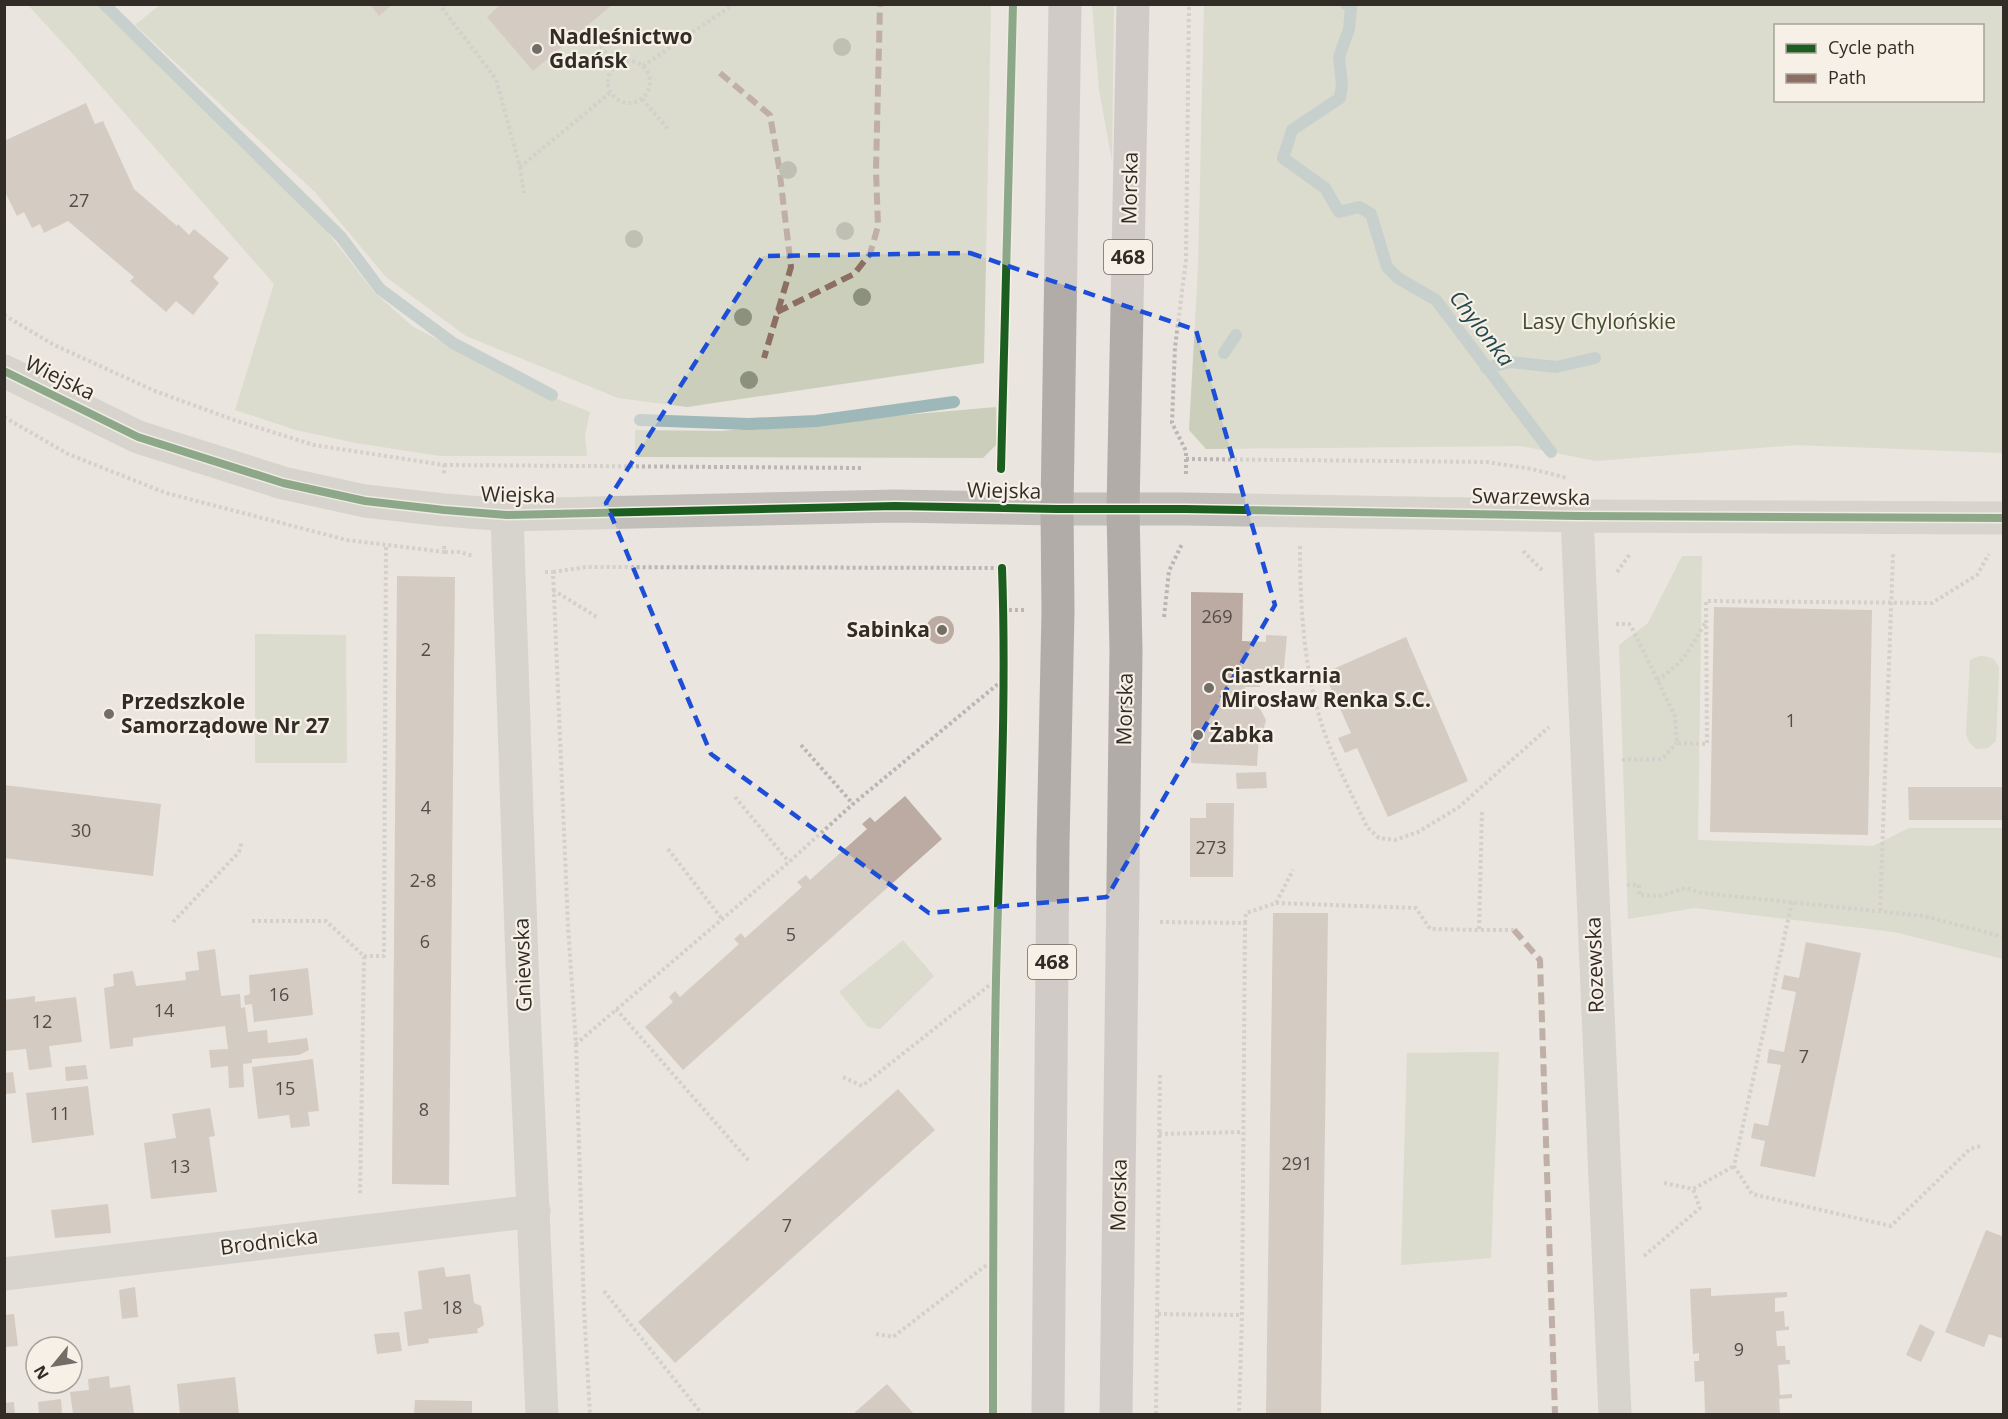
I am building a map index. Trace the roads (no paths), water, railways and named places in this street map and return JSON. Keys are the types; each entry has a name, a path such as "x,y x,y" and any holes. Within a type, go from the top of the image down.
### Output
{"main road":[{"name":"468","path":"1048,1414 1053,845 1058,611 1057,509 1065,4"},
{"name":"Morska","path":"1116,1414 1126,651 1123,510 1133,4"}],"street":[{"name":"Wiejska","path":"4,370 138,437 283,483 365,501 507,515 895,506 1057,509"},
{"name":"Swarzewska","path":"1057,509 1197,509 1577,516 2004,518"},
{"name":"Gniewska","path":"507,515 507,573 542,1414"},
{"name":"Rozewska","path":"1577,516 1615,1414"},
{"name":"Brodnicka","path":"4,1274 534,1210"}],"waterway":[{"path":"104,4 341,237 380,289 453,343 552,395"},
{"name":"Chylonka","path":"1346,4 1351,8 1349,29 1339,57 1342,85 1340,98 1292,130 1283,158 1325,188 1339,212 1359,207 1371,214 1387,267 1398,278 1436,300 1551,452"},
{"path":"1224,353 1236,335"},
{"path":"1486,368 1511,362 1556,367 1595,358"},
{"path":"640,420 749,424 816,421 954,402"}],"place":[{"name":"Nadleśnictwo Gdańsk","path":"537,49"},
{"name":"Sabinka","path":"942,630"},
{"name":"Ciastkarnia Mirosław Renka S.C.","path":"1209,688"},
{"name":"Przedszkole Samorządowe Nr 27","path":"109,714"},
{"name":"Żabka","path":"1198,735"}],"park label":[{"name":"Lasy Chylońskie","path":"1599,322"}]}
